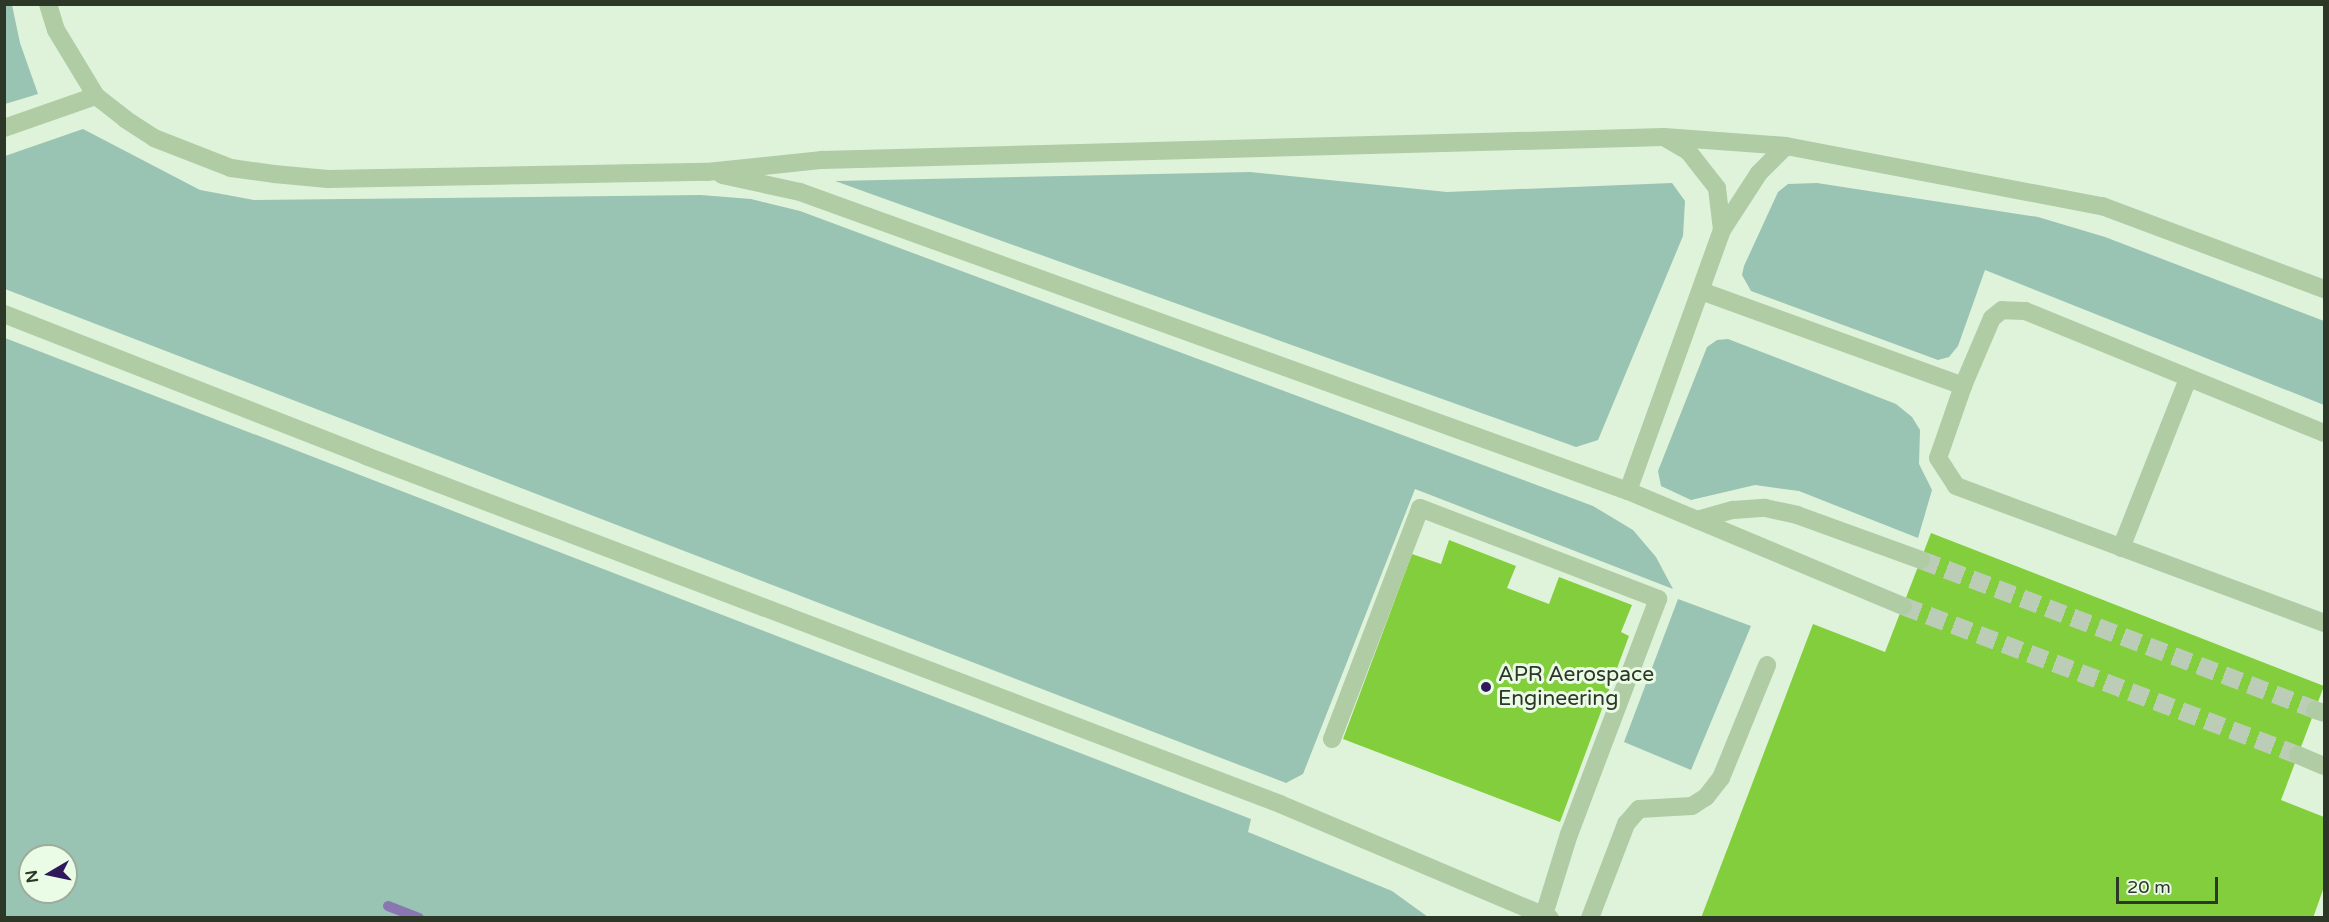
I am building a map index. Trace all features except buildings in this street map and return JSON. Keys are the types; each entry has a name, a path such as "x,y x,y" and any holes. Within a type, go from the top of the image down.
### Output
{"lane":[{"path":"48,4 56,30 96,96 154,138 231,168 274,174 328,179 707,172 822,160 1664,137 1786,146 2102,206 2325,289"},
{"path":"4,129 96,96"},
{"path":"1664,137 1688,151 1717,188 1722,230"},
{"path":"1628,491 1722,230 1759,173 1786,146"},
{"path":"707,172 800,192 1628,491 1903,606"},
{"path":"1701,291 1963,386"},
{"path":"2325,433 2025,311 2002,310 1992,318 1963,386 1938,458 1956,486 2325,623"},
{"path":"4,314 378,461 1280,804 1547,916 1569,834 1658,599 1420,508 1332,739"},
{"path":"2121,548 2188,379"},
{"path":"1697,520 1733,510 1765,508 1797,515 1921,560"},
{"path":"1590,918 1626,824 1639,809 1692,806 1706,797 1721,778 1767,665"},
{"path":"2298,755 2325,766"}],"green space":[{"path":"5,4 12,5 20,43 38,94 5,104"},
{"path":"83,129 200,190 254,200 701,195 751,199 800,211 1593,506 1633,530 1656,557 1673,589 1415,489 1303,774 1286,783 5,289 5,156"},
{"path":"1250,172 1447,192 1672,183 1685,201 1683,236 1598,440 1576,447 835,181"},
{"path":"1817,183 2038,217 2105,237 2324,321 2324,405 1985,270 1958,346 1949,357 1938,360 1751,291 1742,275 1744,266 1778,192 1788,184"},
{"path":"5,338 1251,819 1248,832 1392,891 1428,917 5,917"},
{"path":"1728,339 1896,404 1912,417 1920,430 1919,464 1932,490 1918,538 1799,491 1755,485 1691,500 1661,486 1658,471 1707,347 1717,340"},
{"path":"1678,599 1751,626 1691,770 1624,742"}],"waterway":[{"path":"388,906 419,918"}],"tunnel":[{"path":"1921,560 2315,710"},
{"path":"1903,606 2298,755"}],"place":[{"name":"APR Aerospace Engineering","path":"1486,687"}]}
